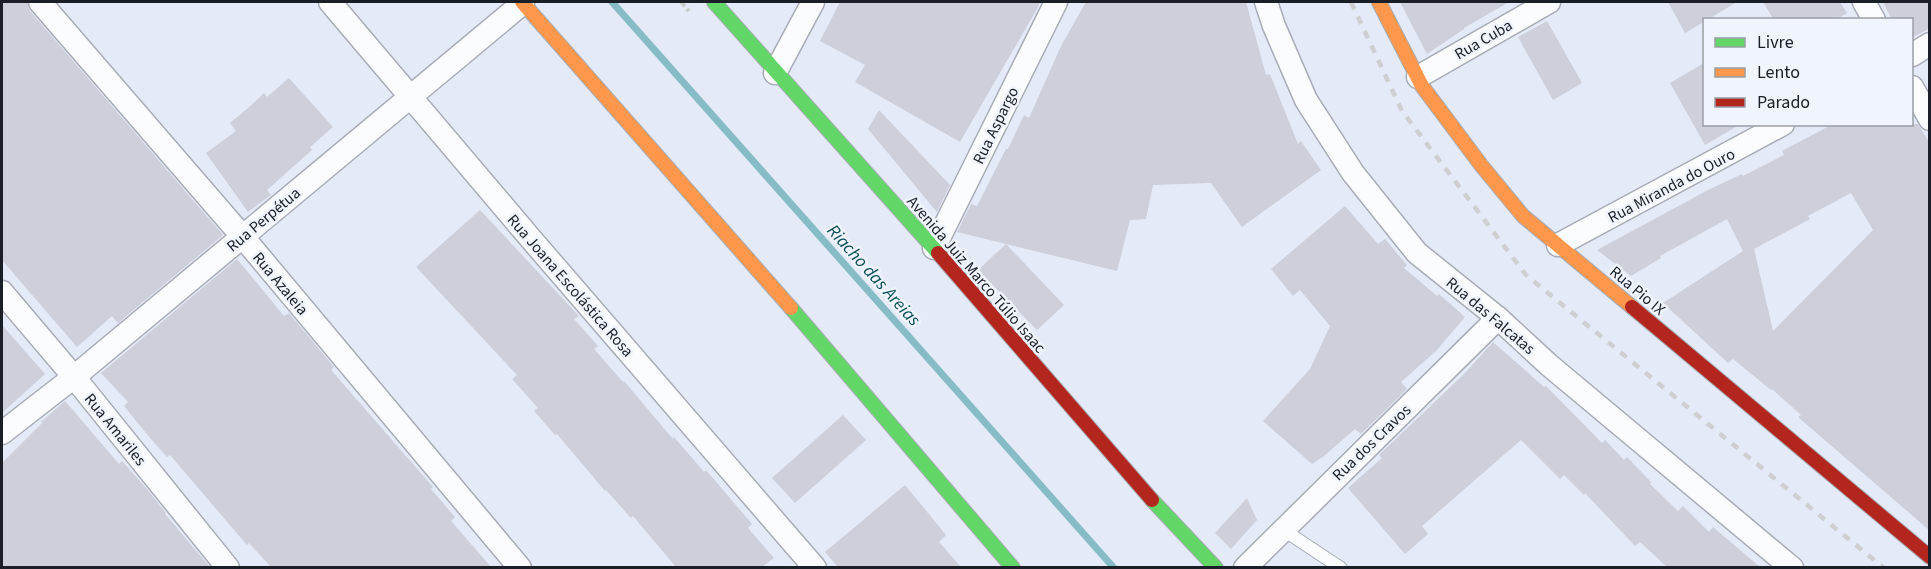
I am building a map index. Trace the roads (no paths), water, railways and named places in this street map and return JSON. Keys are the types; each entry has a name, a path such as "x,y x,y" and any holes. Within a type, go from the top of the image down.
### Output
{"main road":[{"path":"523,2 725,231 1013,567"},
{"name":"Avenida Juiz Marco Túlio Isaac","path":"714,2 775,73 934,248 1167,518 1216,567"},
{"name":"Rua Pio IX","path":"1379,2 1422,86 1481,165 1523,216 1929,557"}],"street":[{"name":"Rua Azaleia","path":"40,2 242,236 520,567"},
{"name":"Rua Joana Escolástica Rosa","path":"330,2 538,248 815,567"},
{"name":"Rua Perpétua","path":"2,434 74,377 523,2"},
{"path":"775,73 813,2"},
{"name":"Rua Aspargo","path":"934,248 1056,2"},
{"name":"Rua das Falcatas","path":"1266,2 1306,100 1353,173 1417,254 1498,318 1549,365 1792,567"},
{"name":"Rua Cuba","path":"1418,77 1548,2"},
{"path":"1864,2 1873,18"},
{"path":"1913,54 1929,44"},
{"path":"1913,91 1929,119"},
{"name":"Rua Miranda do Ouro","path":"1558,245 1779,126"},
{"name":"Rua Amariles","path":"2,292 228,567"},
{"name":"Rua dos Cravos","path":"1245,567 1498,318"}],"lane":[{"path":"1282,529 1341,567"}],"waterway":[{"name":"Riacho das Areias","path":"612,2 1114,568"}],"railway":[{"path":"1351,2 1402,111 1526,275 1884,568"}]}
